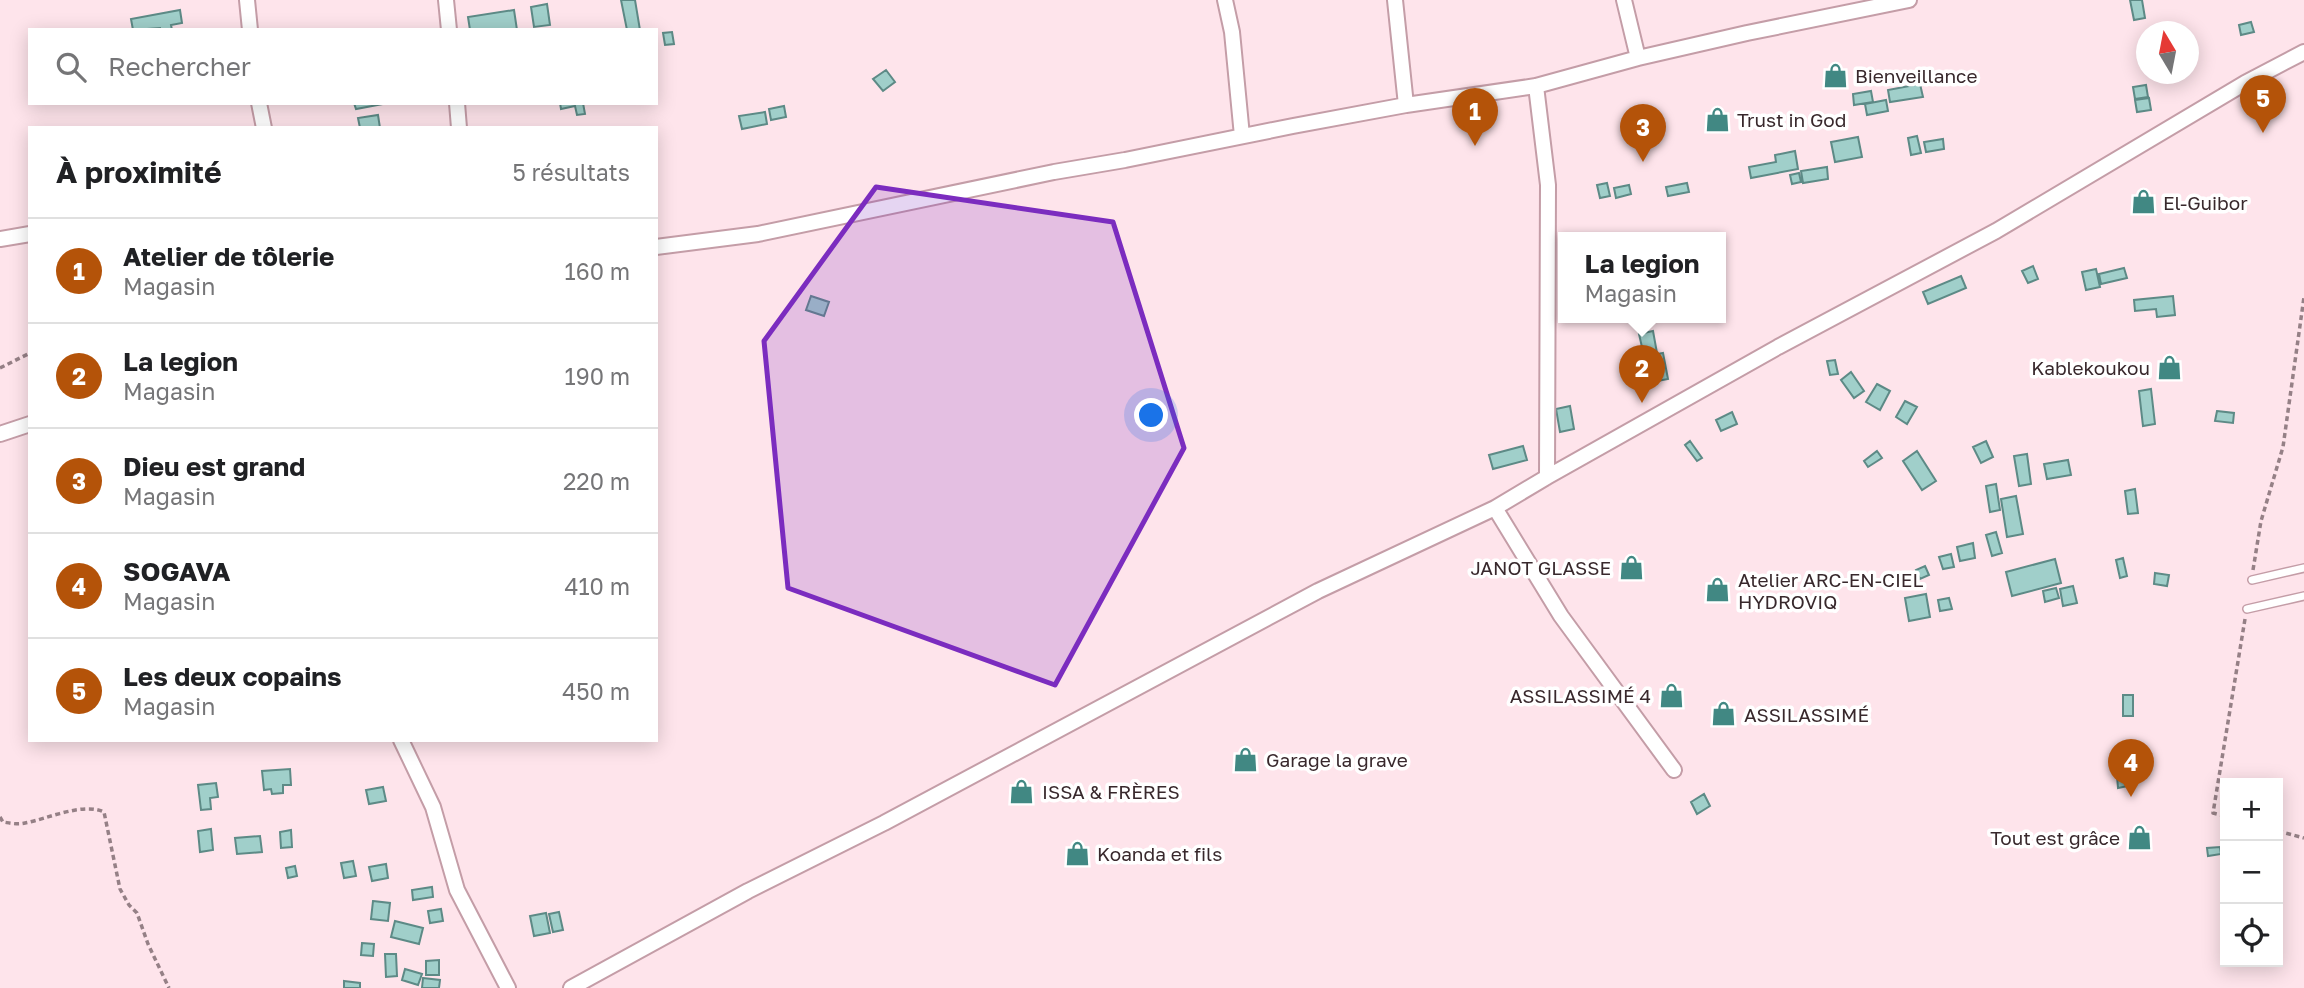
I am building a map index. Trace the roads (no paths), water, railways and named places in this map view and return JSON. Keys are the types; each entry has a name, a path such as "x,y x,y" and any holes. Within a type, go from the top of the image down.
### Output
{"street":[{"path":"247,0 250,28"},
{"path":"446,0 450,28"},
{"path":"1225,0 1242,136"},
{"path":"1395,0 1406,106"},
{"path":"1624,0 1638,58"},
{"path":"658,247 758,234 968,189 1242,136 1536,86 1638,58 1909,0"},
{"path":"571,988 748,891 957,784 1318,591 1495,508 1778,347 1996,231 2245,83 2304,52"},
{"path":"1536,86 1548,185 1547,477"},
{"path":"259,105 264,126"},
{"path":"457,105 459,126"},
{"path":"0,239 28,234"},
{"path":"0,433 28,425"},
{"path":"1495,508 1561,616 1674,770"},
{"path":"402,742 433,807 457,891 508,988"}],"lane":[{"path":"2252,580 2304,568"},
{"path":"2247,609 2304,596"}],"place":[{"name":"Bienveillance","path":"1835,75"},
{"name":"Trust in God","path":"1717,119"},
{"name":"Les deux copains","path":"2263,133"},
{"name":"Atelier de tôlerie","path":"1475,146"},
{"name":"Dieu est grand","path":"1643,162"},
{"name":"El-Guibor","path":"2143,202"},
{"name":"Kablekoukou","path":"2170,367"},
{"name":"La legion","path":"1642,403"},
{"name":"JANOT GLASSE","path":"1631,567"},
{"name":"Atelier ARC-EN-CIEL HYDROVIQ","path":"1718,590"},
{"name":"ASSILASSIMÉ 4","path":"1671,695"},
{"name":"ASSILASSIMÉ","path":"1724,714"},
{"name":"Garage la grave","path":"1246,759"},
{"name":"ISSA & FRÈRES","path":"1022,791"},
{"name":"SOGAVA","path":"2131,797"},
{"name":"Tout est grâce","path":"2140,837"},
{"name":"Koanda et fils","path":"1077,853"}]}
